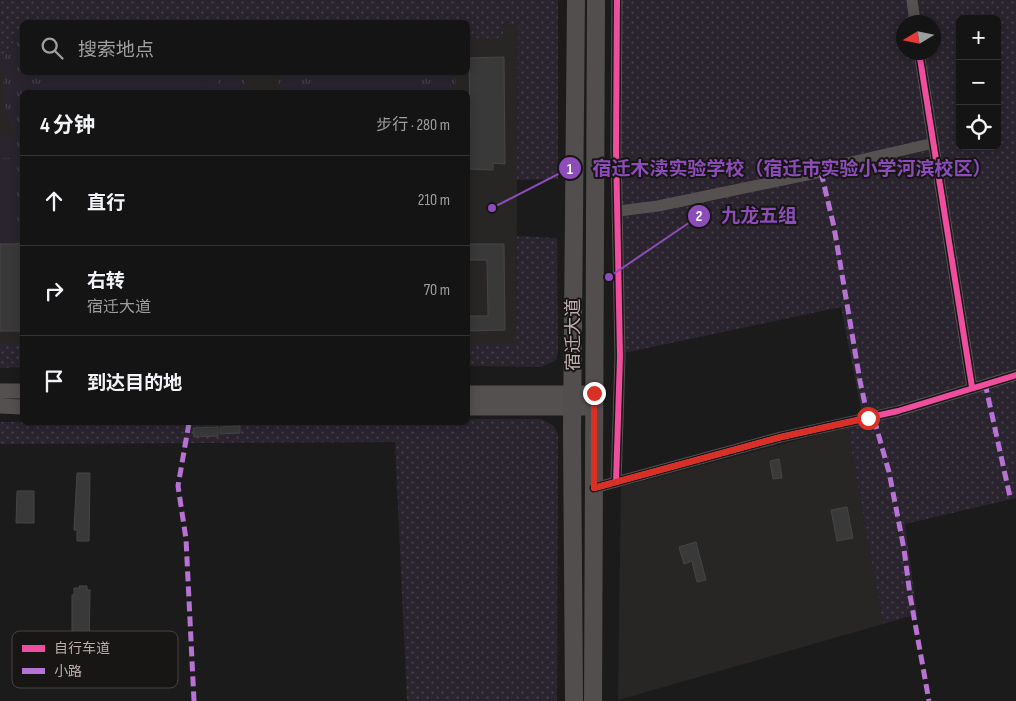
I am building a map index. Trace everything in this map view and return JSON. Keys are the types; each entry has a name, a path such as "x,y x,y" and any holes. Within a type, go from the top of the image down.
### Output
{"main road":[{"name":"宿迁大道","path":"574,701 573,401 576,0"},
{"name":"宿迁大道","path":"593,701 596,0"},
{"path":"0,391 20,391"},
{"path":"470,393 573,401"},
{"path":"470,408 594,401"},
{"path":"0,406 20,406"}],"street":[{"path":"616,482 620,357 619,211 616,149 618,0"},
{"path":"912,0 914,15"},
{"path":"920,60 972,387"},
{"path":"619,211 658,206 821,172 838,165 934,143"},
{"path":"594,488 781,437 898,411 1016,375"}],"shaded area":[{"path":"502,24 518,25 516,344 470,344 470,90 20,90 20,344 0,344 0,64 20,31 20,75 470,75 470,38 504,38"},
{"path":"847,427 883,624 618,700 621,487"}],"green space":[{"path":"0,0 558,0 558,179 517,180 518,25 502,24 504,38 470,38 470,20 20,20 20,31 0,64"},
{"path":"619,0 1016,0 1016,498 905,524 917,614 883,624 847,427 862,414 841,307 624,353"},
{"path":"20,33 20,75 243,75 247,90 20,90 20,245 0,245 0,135 15,135 5,104 3,89 5,72 0,67 0,64"},
{"path":"55,75 194,75 194,90 55,90"},
{"path":"203,75 216,75 219,85 200,87"},
{"path":"279,75 456,75 456,90 278,90"},
{"path":"319,75 421,75 421,90 320,90"},
{"path":"0,140 13,140 13,158 0,158"},
{"path":"0,166 12,166 12,184 0,184"},
{"path":"0,192 13,192 13,210 0,210"},
{"path":"0,219 13,219 13,237 0,237"},
{"path":"517,236 557,238 558,352 556,360 541,367 470,366 470,344 516,344"},
{"path":"0,344 20,344 20,367 0,368"},
{"path":"470,419 541,419 554,426 558,434 557,701 407,701 395,442 0,444 0,422 20,422 20,425 470,425"}],"building":[{"path":"504,57 505,164 493,163 493,170 470,169 470,58"},
{"path":"0,244 20,244 20,331 0,331"},
{"path":"470,244 504,244 505,330 470,331 470,316 488,316 487,260 470,260"},
{"path":"240,426 240,433 220,434 220,427"},
{"path":"218,427 218,436 194,437 193,428"},
{"path":"779,459 782,478 773,479 770,461"},
{"path":"77,473 90,473 89,541 77,541 77,530 74,530"},
{"path":"17,491 34,491 34,523 16,523"},
{"path":"847,507 853,538 837,541 831,510"},
{"path":"696,542 706,580 697,582 692,561 684,564 679,547"},
{"path":"79,586 87,586 87,590 90,590 89,631 72,631 72,595 74,595 74,588 80,588"}],"marked path":[{"path":"821,172 834,227 868,418 876,426 889,472 904,549 910,595 929,701"},
{"path":"985,383 1010,497"},
{"path":"189,425 178,486 186,539 194,701"}],"cycle path":[{"path":"616,482 620,357 616,149 617,0"},
{"path":"920,60 972,387"},
{"path":"594,488 781,437 898,411 1016,375"}],"place":[{"name":"宿迁木渎实验学校（宿迁市实验小学河滨校区）","path":"492,208"},
{"name":"九龙五组","path":"609,277"}],"route":[{"path":"594,393 594,488 781,437 868,418"}]}
